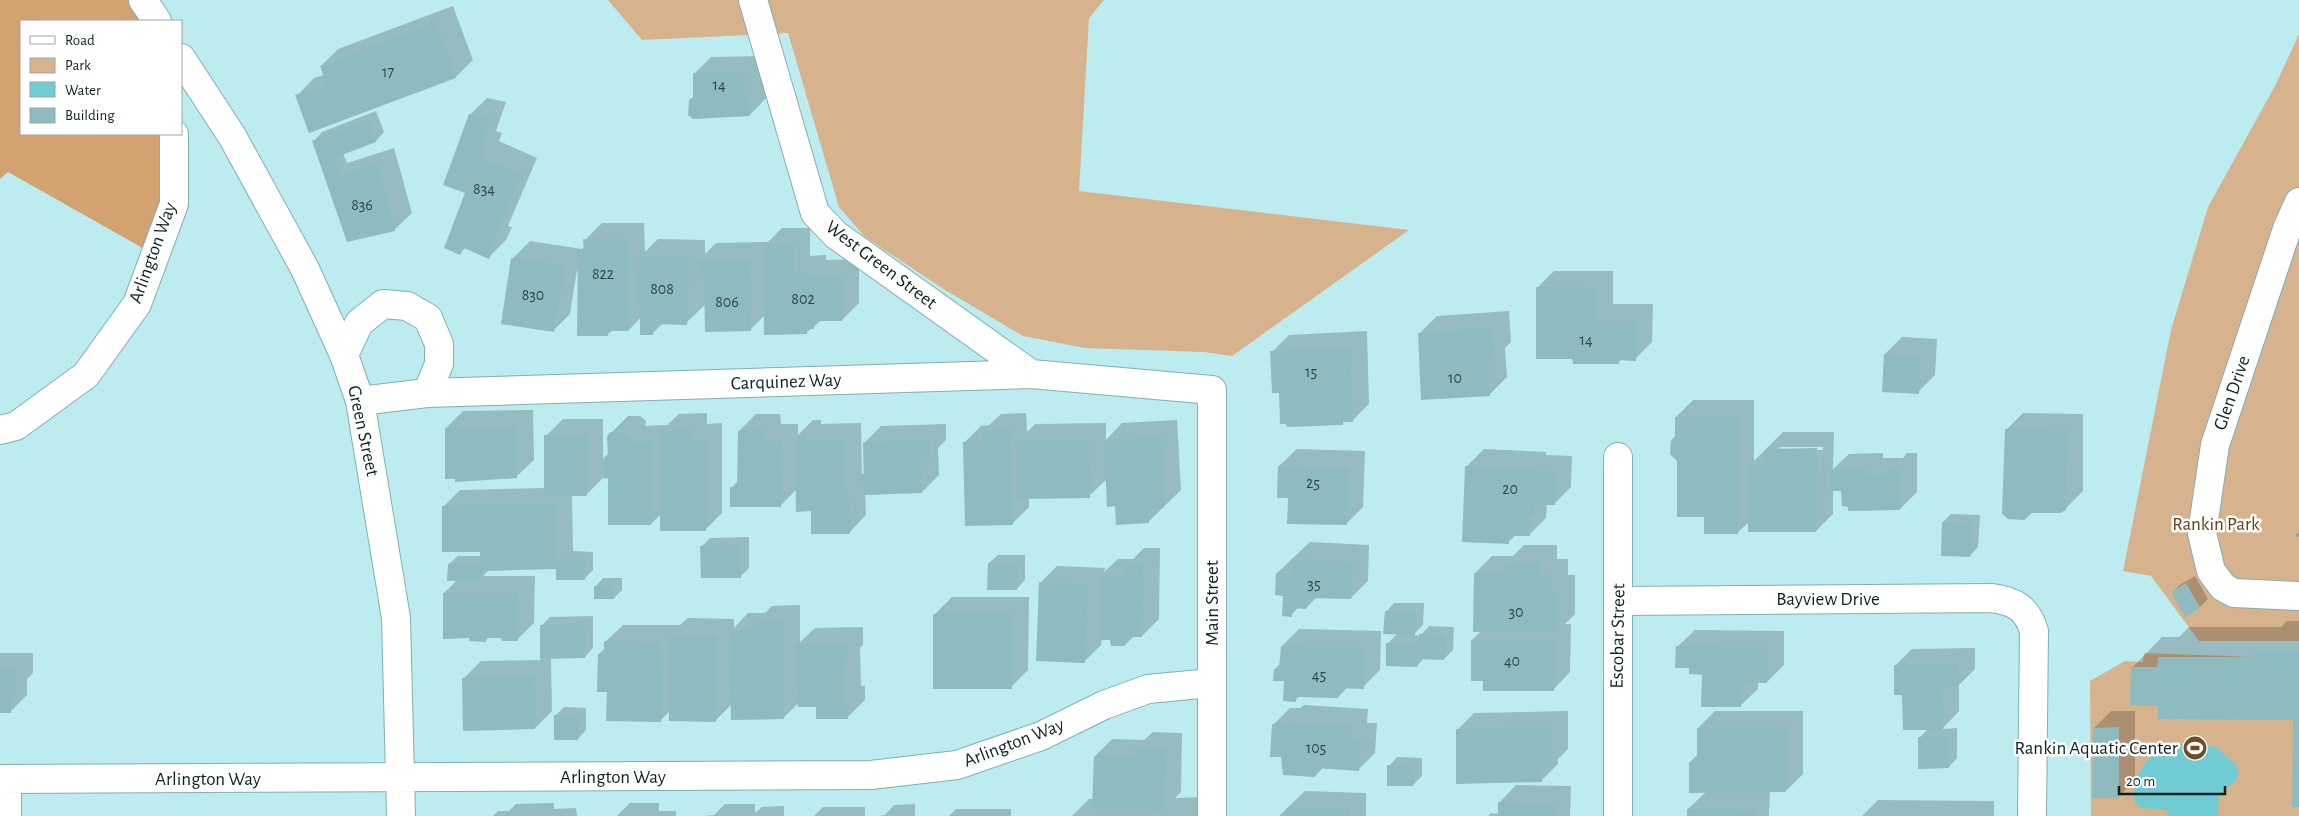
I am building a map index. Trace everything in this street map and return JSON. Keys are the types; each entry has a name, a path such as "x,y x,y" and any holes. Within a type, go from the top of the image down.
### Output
{"street":[{"path":"143,0 156,20"},
{"name":"West Green Street","path":"753,0 815,213 836,235 1031,374"},
{"name":"Green Street","path":"182,60 237,144 305,269 344,355 360,401 396,618 401,816"},
{"name":"Arlington Way","path":"0,430 16,426 86,375 137,304 174,204 174,135"},
{"name":"Glen Drive","path":"2299,202 2287,229 2215,445 2202,533 2211,571 2223,587 2234,592 2299,596"},
{"path":"344,355 359,323 383,304 407,306 428,318 439,344 439,364 427,394"},
{"name":"Carquinez Way","path":"360,401 427,394 1031,374 1212,390"},
{"name":"Main Street","path":"1212,390 1212,816"},
{"name":"Escobar Street","path":"1618,457 1618,816"},
{"name":"Bayview Drive","path":"1618,601 1992,598 2011,600 2030,618 2034,632 2032,816"},
{"name":"Arlington Way","path":"3,779 871,775 957,764 1041,736 1104,705 1148,689 1211,683"},
{"path":"3,779 7,816"}],"green space":[{"path":"608,0 1104,0 1089,18 1079,191 1409,230 1232,356 1204,352 1085,348 1023,336 945,290 865,237 839,207 788,33 642,40"},
{"name":"Rankin Park","path":"2299,34 2299,641 2199,641 2151,576 2123,571 2171,330 2208,207 2276,84"},
{"name":"Rankin Aquatic Center","path":"2144,653 2255,657 2299,656 2299,816 2091,816 2090,681 2125,661 2143,662"}],"shaded area":[{"path":"0,0 143,0 156,20 20,20 20,135 174,135 155,255 8,172 0,179"}],"water":[{"path":"2189,742 2216,747 2237,766 2239,773 2236,780 2219,795 2218,816 2168,816 2167,810 2141,808 2135,803 2134,796 2136,781 2142,767 2158,752"}],"building":[{"path":"436,22 456,78 309,133 295,95 326,84 320,66"},
{"path":"693,73 744,73 745,97 750,98 750,116 693,119 688,115 689,100 693,97"},
{"path":"469,114 490,119 480,148 485,150 483,159 521,175 492,243 496,244 489,259 464,248 460,255 444,248 465,193 443,185"},
{"path":"368,119 376,142 334,158 340,175 377,164 395,231 347,242 312,141"},
{"path":"583,239 628,240 629,331 607,331 608,336 577,336 578,251 584,251"},
{"path":"793,244 793,272 810,272 810,277 842,276 842,321 815,321 814,329 807,329 807,334 764,335 763,245"},
{"path":"640,256 689,256 687,325 653,324 653,335 640,335 640,302 636,302 636,277 639,277"},
{"path":"511,258 565,266 554,332 501,324"},
{"path":"750,259 751,331 705,332 704,273 698,273 698,260"},
{"path":"1536,287 1597,288 1597,321 1637,321 1636,361 1618,360 1619,364 1573,364 1572,359 1536,359"},
{"path":"1492,328 1494,360 1488,360 1490,396 1421,400 1418,333"},
{"path":"1350,348 1353,422 1343,422 1343,425 1287,427 1286,424 1280,424 1279,393 1272,393 1270,351"},
{"path":"1884,354 1920,355 1919,394 1882,392"},
{"path":"1738,416 1738,534 1704,534 1704,517 1677,517 1677,461 1670,454 1671,441 1675,436 1675,417"},
{"path":"517,427 517,478 455,482 455,479 445,479 445,428"},
{"path":"1010,429 1013,525 965,526 963,442 983,441 983,430"},
{"path":"2005,429 2067,431 2066,510 2060,513 2032,513 2024,520 2008,519 2002,514"},
{"path":"660,430 690,430 690,440 706,440 706,531 660,531"},
{"path":"764,430 764,441 782,441 781,507 730,507 730,487 737,488 738,431"},
{"path":"610,432 623,433 629,439 629,442 652,442 651,525 608,525 608,478 604,479 604,457 608,456 607,437"},
{"path":"544,435 587,435 587,496 544,496"},
{"path":"795,437 805,437 805,441 844,440 845,491 848,491 850,534 811,534 811,511 796,512"},
{"path":"1161,437 1164,508 1148,509 1149,523 1116,525 1115,506 1107,507 1104,440"},
{"path":"1089,440 1090,498 1017,499 1017,441"},
{"path":"929,441 929,458 921,458 922,493 864,495 863,442"},
{"path":"1817,448 1816,532 1748,532 1748,465 1765,465 1765,449"},
{"path":"1278,466 1348,467 1347,525 1287,524 1288,498 1277,498"},
{"path":"1465,466 1530,468 1530,471 1556,472 1555,505 1535,505 1535,516 1531,516 1530,536 1509,536 1509,544 1462,542"},
{"path":"1831,470 1866,470 1866,475 1889,474 1889,470 1900,470 1900,510 1848,511 1848,507 1842,506 1841,491 1831,491"},
{"path":"555,504 556,559 585,560 585,580 556,580 556,569 481,571 480,580 447,581 448,564 480,564 480,552 442,552 442,506"},
{"path":"1942,522 1972,523 1970,557 1941,556"},
{"path":"740,545 741,578 701,578 700,546"},
{"path":"1292,559 1353,562 1351,599 1307,598 1306,609 1292,608 1292,617 1282,616 1283,596 1275,595 1276,573 1290,573"},
{"path":"1506,562 1541,562 1540,576 1552,575 1552,592 1558,592 1558,632 1473,632 1474,573 1505,573"},
{"path":"988,563 1017,563 1017,590 987,590"},
{"path":"1143,564 1142,637 1126,637 1125,646 1111,646 1110,640 1099,640 1099,576 1126,576 1126,565"},
{"path":"1039,582 1088,585 1085,663 1036,661"},
{"path":"2186,583 2200,608 2185,617 2171,592"},
{"path":"594,586 614,586 614,599 594,599"},
{"path":"443,593 518,593 518,641 502,641 501,638 486,638 486,642 469,641 469,638 443,639"},
{"path":"1385,611 1416,611 1415,635 1383,634"},
{"path":"1012,613 1012,689 933,689 933,614"},
{"path":"754,622 783,622 784,719 731,720 730,630 754,629"},
{"path":"585,624 585,658 540,659 540,625"},
{"path":"1419,634 1446,635 1444,660 1417,659 1417,667 1386,666 1386,643 1418,644"},
{"path":"669,635 717,636 716,722 669,721"},
{"path":"1471,640 1554,640 1554,691 1483,691 1483,681 1471,681"},
{"path":"604,641 662,642 661,722 606,721 607,692 597,692 598,654 604,653"},
{"path":"846,643 847,663 844,663 844,702 848,702 848,719 816,719 816,707 798,707 796,644"},
{"path":"1281,646 1365,648 1364,689 1338,688 1338,698 1296,697 1296,702 1283,701 1284,681 1273,681 1274,669 1279,669"},
{"path":"1676,646 1768,647 1767,683 1742,683 1741,707 1701,707 1702,675 1689,674 1689,668 1675,668"},
{"path":"2255,651 2299,651 2299,807 2292,807 2293,720 2158,719 2158,706 2130,705 2131,667 2157,667 2158,657 2255,657"},
{"path":"1958,664 1959,687 1942,687 1943,730 1903,730 1902,695 1894,695 1894,665"},
{"path":"0,669 16,669 16,692 11,693 11,713 0,713"},
{"path":"534,676 535,729 463,731 462,678"},
{"path":"554,715 578,716 578,740 554,740"},
{"path":"1285,722 1351,725 1350,739 1361,740 1359,771 1316,768 1315,777 1283,775 1281,757 1270,757 1272,724 1285,725"},
{"path":"1551,727 1552,767 1542,767 1542,782 1456,784 1456,729"},
{"path":"1786,727 1786,792 1689,793 1689,762 1697,762 1697,728"},
{"path":"2119,727 2119,798 2092,798 2093,728"},
{"path":"1949,736 1949,768 1918,769 1918,737"},
{"path":"1134,748 1166,749 1164,810 1092,808 1094,756 1134,757"},
{"path":"1387,765 1414,766 1413,786 1387,786"},
{"path":"1498,802 1554,803 1554,816 1498,816"},
{"path":"1286,808 1350,809 1350,816 1286,816"},
{"path":"1687,809 1754,810 1754,816 1687,816"}],"place":[{"name":"Rankin Aquatic Center","path":"2195,748"}]}
